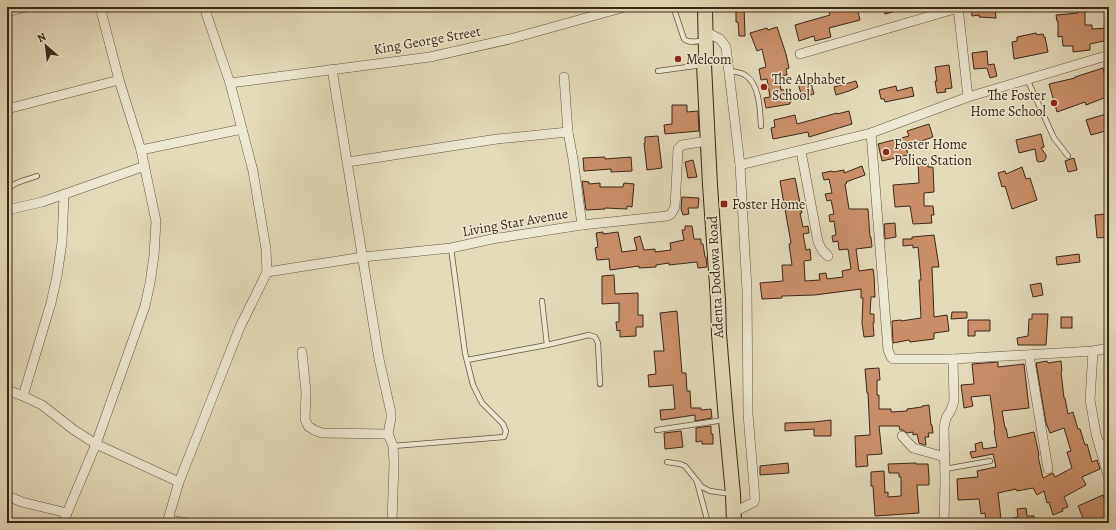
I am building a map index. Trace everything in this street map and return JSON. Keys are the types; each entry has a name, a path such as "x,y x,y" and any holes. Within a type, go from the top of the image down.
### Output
{"main road":[{"name":"Adenta Dodowa Road","path":"705,7 706,55 704,64 707,141 719,334 734,494 734,517"}],"street":[{"path":"7,12 26,7"},
{"path":"64,523 96,444 145,306 154,256 156,222 145,166 119,80 100,7"},
{"path":"188,523 167,521 179,482 240,327 267,272 266,249 253,171 230,83 204,7"},
{"name":"King George Street","path":"230,83 430,56 510,39 625,7"},
{"path":"800,54 958,7 968,97"},
{"path":"706,36 720,39 726,47 740,165 747,290 748,414 755,499 754,502 734,517"},
{"path":"740,165 871,133 968,97 1109,54"},
{"path":"332,69 379,359 391,413 388,434 393,446 394,463 392,523"},
{"path":"564,77 568,132 582,225"},
{"path":"7,109 119,80"},
{"path":"141,150 242,129"},
{"path":"348,162 497,139 568,132"},
{"path":"871,133 888,350 891,357 894,359 953,359 1093,351 1109,348"},
{"name":"Living Star Avenue","path":"267,272 363,257 451,248 492,239 582,225 667,216 671,214 675,207 678,149 682,145 707,141"},
{"path":"801,151 818,242 822,250 828,256"},
{"path":"7,210 64,195 145,166"},
{"path":"22,396 51,303 57,276 62,242 64,195"},
{"path":"1093,351 1090,397 1096,434 1109,479"},
{"path":"302,352 306,392 305,419 308,426 314,430 322,432 388,434"},
{"path":"1029,355 1048,469"},
{"path":"944,523 944,427 946,418 954,401 953,359"},
{"path":"7,390 42,405 74,430 96,444 179,482"},
{"path":"902,436 913,448 945,457"},
{"path":"1100,447 1109,442"},
{"path":"7,496 22,502 67,513"}],"lane":[{"path":"672,7 686,42 694,42 706,36"},
{"path":"658,71 704,64"},
{"path":"730,71 744,74 751,81 757,91 762,126"},
{"path":"1027,79 1054,138 1068,156"},
{"path":"7,191 9,187 37,176"},
{"path":"393,446 504,437 506,431 503,424 482,403 473,385 465,353 451,248"},
{"path":"542,301 547,345"},
{"path":"467,360 547,345 589,335 598,343 600,384"},
{"path":"658,430 726,420"},
{"path":"945,469 990,461"},
{"path":"668,462 685,466 702,486 710,491 734,494"},
{"path":"696,480 708,523"}],"building":[{"path":"737,7 744,7 745,36 739,36 738,22 736,22"},
{"path":"828,7 857,7 860,20 829,28 831,37 815,41 814,36 799,41 795,25 830,15"},
{"path":"883,7 903,7 904,9 885,14"},
{"path":"971,7 995,7 996,18 979,17 979,15 972,16"},
{"path":"1085,9 1085,25 1092,25 1092,29 1109,28 1109,39 1104,39 1104,41 1090,44 1090,50 1073,52 1073,46 1063,46 1062,36 1058,37 1058,21 1056,15 1078,13 1077,10"},
{"path":"777,27 789,68 786,69 787,75 779,76 781,90 790,89 792,101 790,104 766,108 764,98 770,97 767,79 761,80 759,69 766,67 762,49 757,51 750,33"},
{"path":"1036,33 1037,35 1043,34 1045,37 1048,52 1014,59 1012,42 1017,41 1017,37"},
{"path":"987,51 988,65 994,64 997,76 990,78 987,68 974,69 972,53"},
{"path":"949,65 952,88 945,89 946,92 937,93 935,67"},
{"path":"1103,68 1106,81 1109,80 1109,96 1086,105 1085,102 1057,112 1049,84 1075,78"},
{"path":"810,79 814,94 802,97 798,83"},
{"path":"856,81 858,87 836,95 834,87"},
{"path":"896,86 897,91 912,87 914,96 885,102 884,99 881,99 879,90"},
{"path":"672,105 687,105 687,112 698,111 699,131 665,134 664,125 672,124"},
{"path":"849,111 852,124 809,137 808,132 773,139 771,128 775,127 774,120 795,115 797,124"},
{"path":"1106,114 1109,122 1109,130 1091,135 1086,120"},
{"path":"929,124 933,137 906,146 908,155 882,161 878,144 909,136 907,131"},
{"path":"1041,134 1044,147 1041,148 1046,155 1044,161 1037,161 1035,149 1019,153 1016,140"},
{"path":"658,136 662,168 647,170 644,143 645,137"},
{"path":"605,157 605,159 631,157 632,171 611,172 611,169 584,171 583,158"},
{"path":"1074,158 1077,170 1068,172 1065,161"},
{"path":"693,160 697,177 688,178 685,162"},
{"path":"918,163 928,163 928,167 933,167 934,192 924,193 924,206 933,206 934,215 931,215 932,223 913,224 910,206 895,207 893,185 919,183"},
{"path":"862,166 865,175 846,182 847,183 845,184 849,209 868,209 872,247 856,249 859,271 873,269 874,275 875,297 871,297 870,314 874,314 874,336 864,337 862,323 863,298 861,298 861,289 815,295 782,296 782,298 762,299 760,283 783,281 782,265 792,265 789,244 791,243 780,181 795,178 802,213 800,213 803,227 808,226 809,233 803,234 806,250 810,249 811,260 804,261 805,281 820,280 819,274 826,273 827,279 843,277 842,271 851,269 848,249 839,250 838,241 833,242 832,236 836,235 834,221 830,222 829,215 834,214 831,200 827,201 825,194 832,193 829,179 824,180 822,173 844,170 844,173"},
{"path":"1022,167 1026,179 1030,178 1037,200 1012,209 1005,186 1002,187 998,173 1005,171 1006,174"},
{"path":"582,181 589,182 589,184 600,183 600,187 623,187 624,183 634,184 632,207 627,206 627,209 605,208 586,210"},
{"path":"682,197 699,198 698,208 688,208 689,214 683,215 681,209"},
{"path":"1107,214 1109,237 1097,238 1095,215"},
{"path":"895,223 896,237 885,239 884,224"},
{"path":"685,226 692,226 694,239 701,239 707,267 698,268 697,262 669,265 669,263 656,265 656,267 639,268 639,266 610,270 609,259 597,260 595,248 598,247 596,233 603,232 603,234 618,232 622,252 637,250 634,238 640,236 644,250 655,249 655,252 671,250 670,243 684,240 682,230 685,230"},
{"path":"934,235 939,267 932,267 934,317 947,315 949,331 934,333 934,339 910,342 909,340 893,343 892,321 921,318 919,280 921,280 918,247 913,248 913,245 903,246 903,239"},
{"path":"1079,254 1080,262 1057,265 1056,257"},
{"path":"614,275 615,294 638,293 638,315 643,315 643,327 636,327 636,336 620,337 620,330 617,331 616,322 619,322 619,303 602,304 602,276"},
{"path":"1041,283 1043,295 1033,297 1030,285"},
{"path":"677,311 682,373 686,373 687,391 690,391 691,408 701,408 701,410 711,409 712,418 695,421 695,415 661,420 660,410 675,409 673,385 649,387 648,375 656,374 654,351 664,351 660,313"},
{"path":"952,312 967,312 967,318 951,319"},
{"path":"1032,314 1048,314 1046,345 1018,345 1017,338 1028,336 1029,319 1032,319"},
{"path":"1061,317 1072,317 1072,328 1061,328"},
{"path":"968,320 990,320 990,331 975,331 975,336 968,336"},
{"path":"1047,361 1048,363 1061,361 1064,398 1068,414 1073,412 1085,445 1087,444 1092,462 1097,460 1100,469 1082,477 1086,485 1064,497 1068,507 1062,509 1063,511 1053,515 1049,502 1047,503 1044,491 1037,495 1033,488 1017,491 1016,489 998,493 1001,519 986,521 985,513 981,514 979,499 958,500 957,479 978,477 977,471 996,467 993,454 972,458 970,452 976,451 975,444 982,442 983,449 997,447 990,395 971,397 973,406 964,408 961,385 974,384 972,364 998,362 998,367 1024,364 1029,408 1002,411 1005,428 1008,438 1034,432 1043,478 1053,473 1055,477 1072,468 1067,452 1071,451 1064,428 1050,433 1046,423 1036,363"},
{"path":"879,368 880,380 877,380 877,395 879,395 879,409 891,409 891,412 907,411 907,409 929,405 933,433 928,433 929,437 925,437 926,445 924,445 919,443 917,434 913,435 913,432 907,433 900,430 899,426 879,426 882,454 867,455 868,466 856,467 855,436 870,435 865,369"},
{"path":"831,420 831,436 814,436 814,429 785,431 785,423"},
{"path":"711,426 713,444 702,444 702,441 696,442 696,428"},
{"path":"681,431 683,447 665,449 664,433"},
{"path":"788,463 789,473 760,475 760,466"},
{"path":"888,464 928,464 929,477 929,485 917,485 919,513 875,516 873,486 871,486 871,472 884,471 885,493 888,492 888,497 901,496 901,477 899,477 899,473 889,473"},
{"path":"1103,495 1109,509 1109,519 1100,523 1085,523 1078,506"},
{"path":"1026,508 1027,516 1034,516 1035,523 1009,523 1009,519 1018,517 1017,509"}],"place":[{"name":"Melcom","path":"678,59"},
{"name":"The Alphabet School","path":"764,87"},
{"name":"The Foster Home School","path":"1054,103"},
{"name":"Foster Home Police Station","path":"886,152"},
{"name":"Foster Home","path":"724,204"}]}
